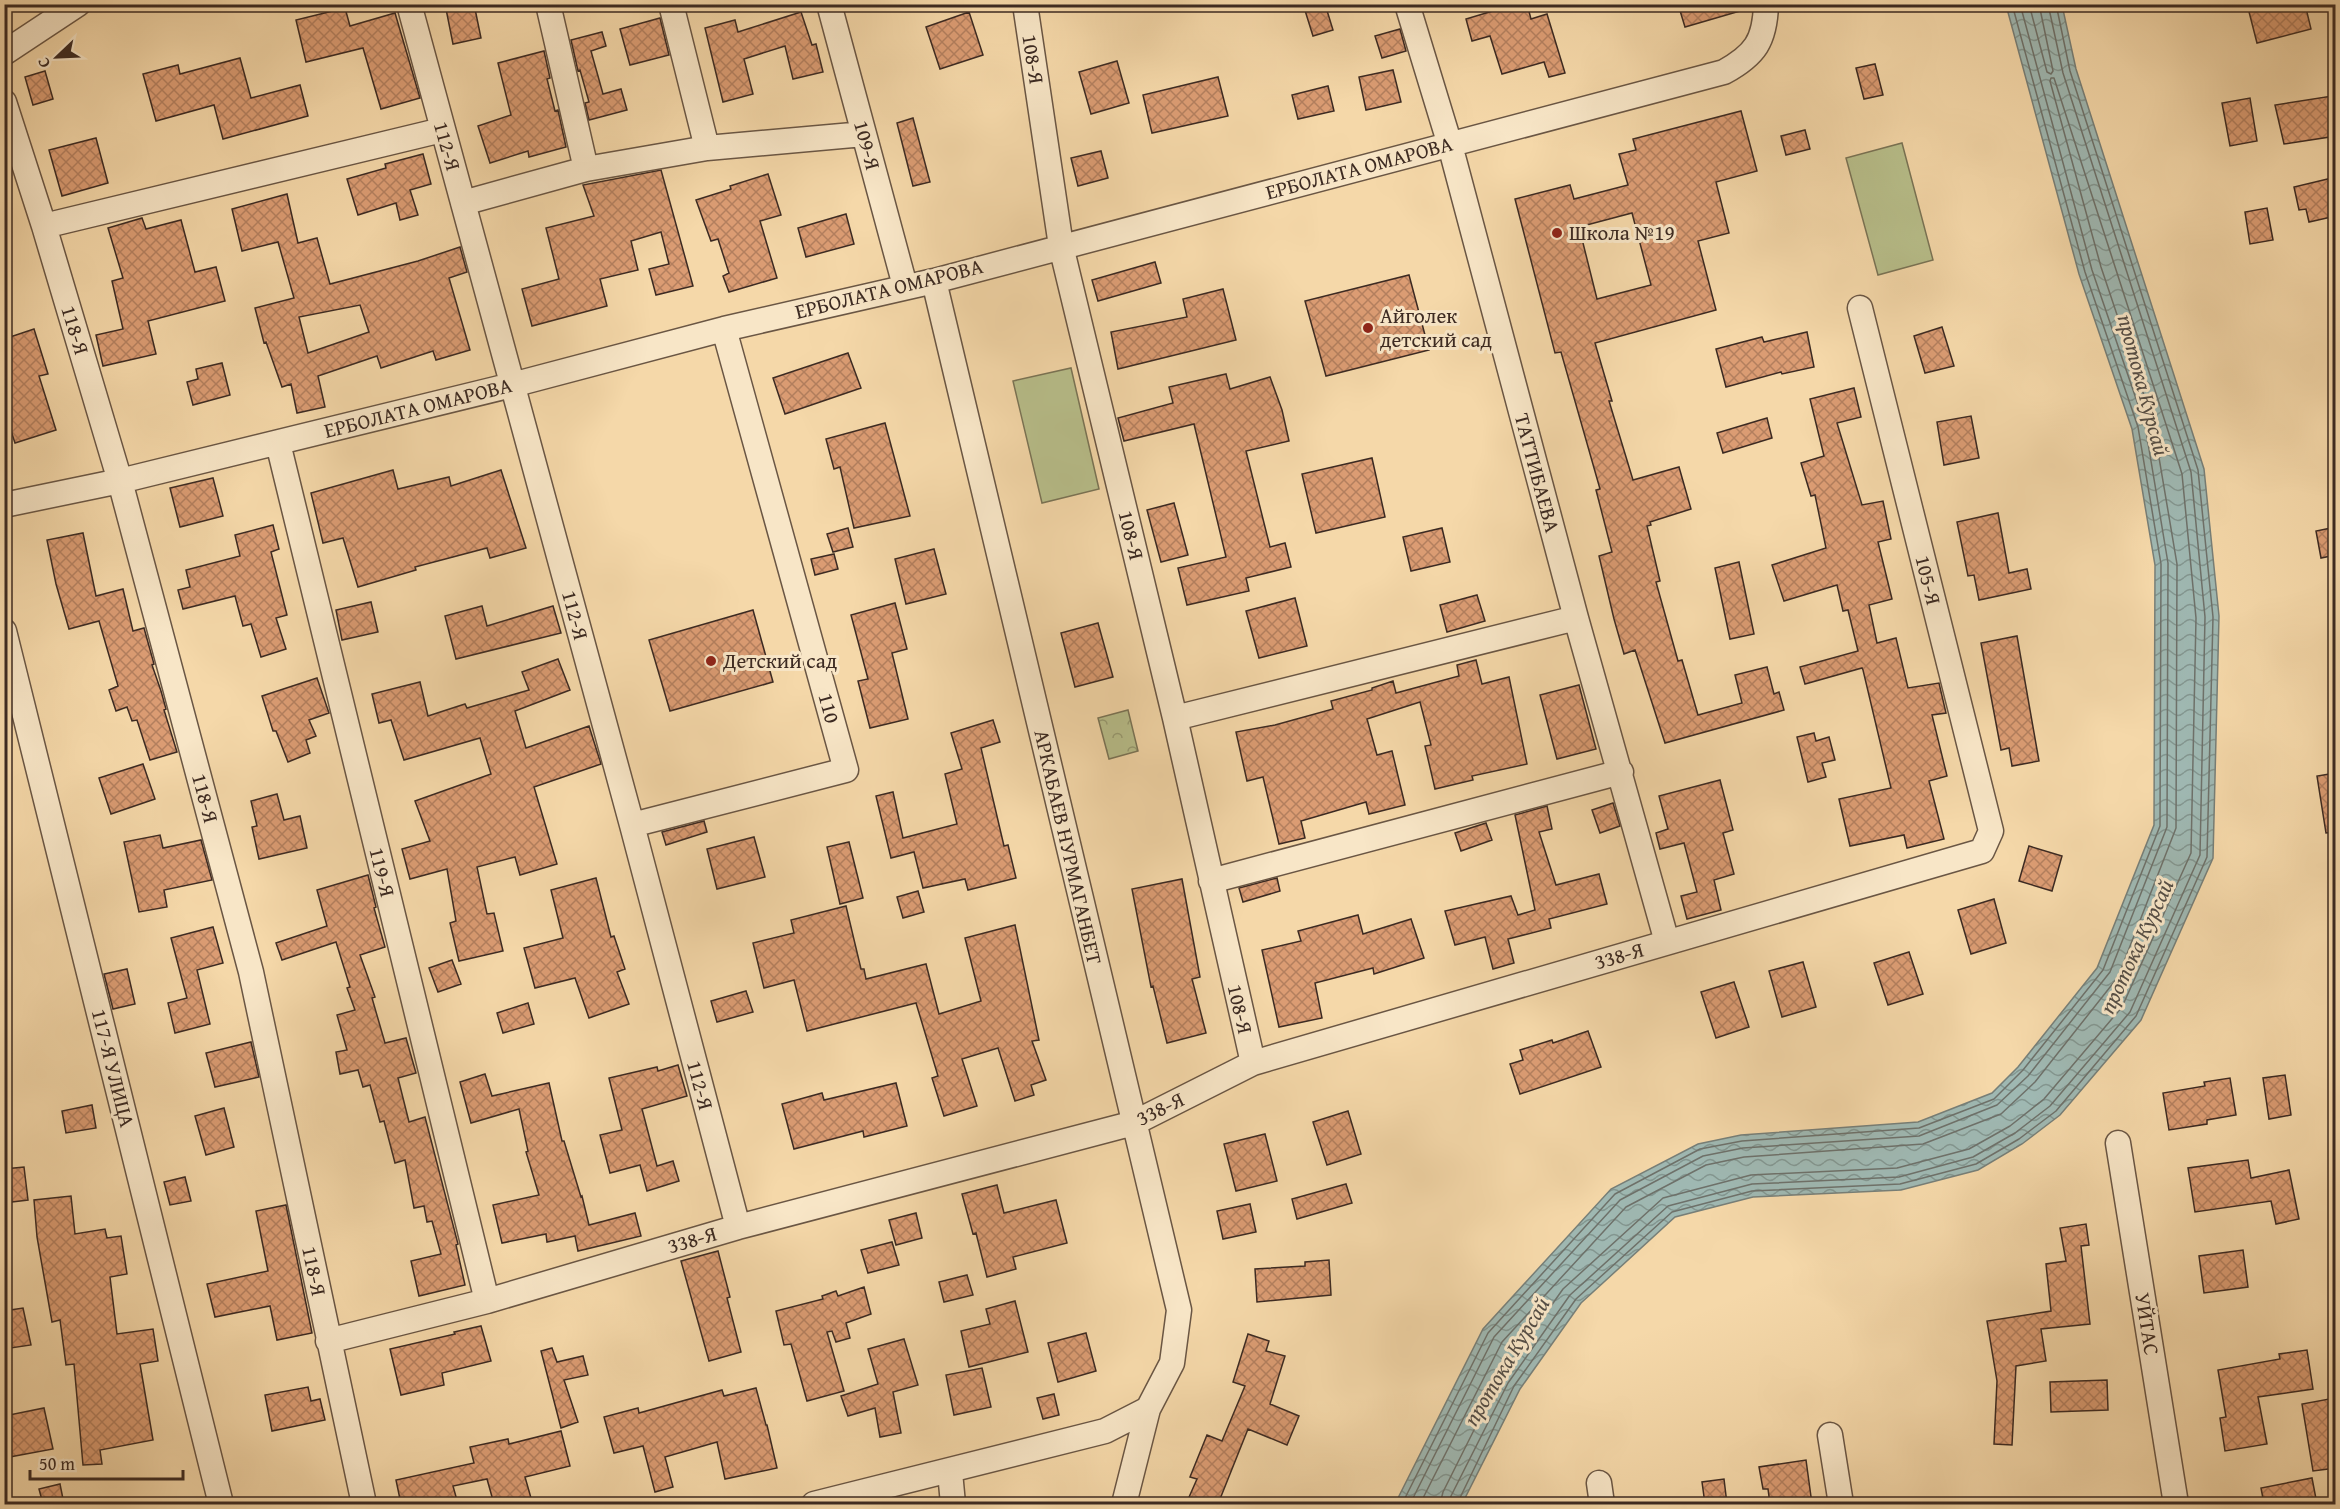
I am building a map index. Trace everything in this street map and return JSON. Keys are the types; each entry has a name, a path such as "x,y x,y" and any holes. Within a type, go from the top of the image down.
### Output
{"street":[{"name":"112-Я","path":"409,4 632,825 738,1227"},
{"path":"548,4 586,169"},
{"path":"671,4 707,148"},
{"name":"109-Я","path":"829,4 905,286"},
{"name":"108-Я","path":"1025,4 1061,246 1175,718 1253,1063"},
{"name":"ТАТТИБАЕВА","path":"1407,4 1450,145 1576,618 1668,942"},
{"name":"ЕРБОЛАТА ОМАРОВА","path":"4,505 120,481 512,385 724,329 934,280 1724,72 1742,62 1760,42 1766,4"},
{"path":"4,52 73,5"},
{"name":"118-Я","path":"4,102 44,226 120,481 251,972 364,1504"},
{"path":"44,226 442,130"},
{"path":"463,203 586,169 707,148 864,134"},
{"name":"АРКАБАЕВ НУРМАГАНБЕТ","path":"934,280 1179,1310 1172,1363 1148,1409 1124,1504"},
{"name":"105-Я","path":"1860,308 1991,831 1982,851"},
{"name":"110","path":"632,825 846,770 724,329"},
{"name":"119-Я","path":"278,442 487,1301"},
{"path":"1175,718 1576,618"},
{"name":"117-Я УЛИЦА","path":"4,631 221,1504"},
{"path":"1211,881 1621,772"},
{"name":"338-Я","path":"328,1341 487,1301 738,1227 1134,1123 1253,1063 1982,851"},
{"name":"УЙТАС","path":"2118,1143 2176,1504"},
{"path":"814,1504 950,1472 1105,1431 1148,1409"},
{"path":"1830,1435 1841,1504"},
{"path":"950,1472 953,1504"}],"green space":[{"path":"1902,143 1933,260 1878,275 1846,158"},
{"path":"1071,368 1099,489 1042,503 1013,381"},
{"path":"1128,710 1138,751 1109,759 1098,718"}],"water":[{"name":"протока Курсай","path":"2006,5 2062,5 2076,69 2204,469 2219,616 2213,858 2141,1020 2060,1115 2022,1144 1978,1170 1901,1190 1753,1197 1675,1217 1581,1303 1520,1389 1462,1504 1395,1504 1483,1329 1611,1189 1698,1144 1741,1135 1918,1122 1992,1093 2018,1067 2097,968 2154,825 2155,565 2132,429 2079,274"}],"building":[{"path":"445,4 474,4 481,38 453,44"},
{"path":"1303,4 1325,4 1333,30 1313,36"},
{"path":"1516,4 1527,4 1531,19 1547,14 1565,73 1549,77 1544,62 1502,74 1490,36 1472,41 1466,19"},
{"path":"1678,4 1746,4 1747,9 1685,27"},
{"path":"2247,4 2305,4 2311,29 2257,43"},
{"path":"345,8 350,26 395,13 420,98 381,109 363,48 306,62 296,20"},
{"path":"801,12 812,45 816,44 823,72 793,79 785,46 744,59 753,94 723,102 705,28 735,20 738,32"},
{"path":"969,12 983,55 940,69 926,27"},
{"path":"660,18 669,55 630,65 620,29"},
{"path":"1400,29 1406,51 1382,58 1375,36"},
{"path":"602,32 606,46 591,51 603,94 621,89 627,110 589,120 585,103 589,102 580,70 578,71 571,40"},
{"path":"544,51 550,78 547,79 555,111 558,110 566,147 529,157 528,151 490,163 478,126 511,115 498,63"},
{"path":"240,58 251,98 300,85 308,116 223,139 214,105 156,121 143,74 178,65 180,74"},
{"path":"1117,61 1129,103 1091,114 1079,72"},
{"path":"1875,64 1883,95 1864,99 1856,68"},
{"path":"1393,70 1401,102 1366,110 1359,77"},
{"path":"45,71 53,99 33,105 25,77"},
{"path":"1218,77 1228,116 1152,133 1143,95"},
{"path":"1328,86 1334,111 1298,119 1292,95"},
{"path":"2332,96 2336,136 2284,144 2275,105"},
{"path":"2250,98 2257,141 2230,146 2222,103"},
{"path":"1741,111 1757,171 1716,182 1729,233 1698,241 1716,310 1595,343 1612,401 1609,401 1633,480 1679,467 1691,509 1650,522 1651,525 1647,526 1660,581 1656,582 1678,661 1682,660 1698,715 1742,703 1735,675 1767,667 1774,694 1779,692 1784,710 1665,743 1635,650 1624,654 1614,619 1599,556 1612,552 1596,490 1600,489 1561,352 1555,353 1515,199 1570,185 1574,199 1628,185 1619,154 1636,150 1633,139","holes":["1632,213 1651,285 1597,299 1579,227"]},
{"path":"913,118 930,182 913,186 897,123"},
{"path":"1805,130 1810,149 1786,155 1781,136"},
{"path":"96,138 108,183 62,196 49,150"},
{"path":"1101,151 1108,178 1078,186 1071,158"},
{"path":"423,154 431,184 410,190 418,215 400,220 396,203 358,215 347,179 386,168 385,164"},
{"path":"661,170 693,286 656,295 649,269 669,264 661,232 631,241 638,270 600,279 607,306 532,326 522,289 559,279 546,228 594,216 583,185"},
{"path":"768,174 781,215 760,221 777,278 729,292 723,276 729,273 718,239 711,241 696,200"},
{"path":"2336,177 2336,216 2309,222 2306,209 2299,210 2294,187"},
{"path":"287,194 298,243 317,238 330,284 418,261 460,247 467,272 449,278 470,350 436,360 433,351 381,368 377,356 318,376 325,407 297,413 291,384 282,387 266,342 264,343 255,308 294,298 278,242 242,251 232,209","holes":["360,305 369,332 308,353 299,317"]},
{"path":"2267,208 2273,240 2250,244 2245,212"},
{"path":"846,214 854,244 806,257 798,228"},
{"path":"142,218 146,229 181,220 195,272 216,267 225,301 148,321 156,354 103,366 96,335 123,329 112,281 123,278 108,228"},
{"path":"1155,262 1161,283 1098,301 1092,280"},
{"name":"Айголек детский сад","path":"1409,275 1429,350 1326,376 1305,301"},
{"path":"1223,289 1236,340 1118,369 1111,332 1187,317 1183,299"},
{"path":"1942,327 1954,366 1925,373 1914,336"},
{"path":"34,329 48,374 39,376 56,430 15,443 4,410 4,339"},
{"path":"1807,332 1814,367 1782,374 1781,372 1726,387 1716,349 1762,337 1764,342"},
{"path":"848,353 861,388 785,414 773,378"},
{"path":"222,363 230,395 193,405 187,382 198,379 196,369"},
{"path":"1226,374 1230,389 1270,377 1282,410 1289,441 1246,451 1270,547 1285,543 1291,567 1246,578 1249,591 1187,605 1178,568 1226,557 1194,424 1124,441 1118,418 1173,403 1169,387"},
{"path":"1854,388 1861,417 1837,423 1862,505 1883,501 1891,539 1878,542 1892,599 1869,605 1877,643 1896,638 1908,688 1939,683 1946,713 1932,715 1947,776 1929,781 1944,839 1907,848 1904,835 1850,846 1839,799 1891,788 1863,670 1862,668 1805,684 1800,667 1858,651 1848,610 1843,611 1837,585 1784,601 1772,565 1826,548 1815,495 1811,496 1801,463 1824,456 1810,399"},
{"path":"1971,416 1979,458 1944,465 1937,422"},
{"path":"1767,418 1772,438 1723,453 1717,433"},
{"path":"885,423 910,516 854,528 840,467 834,469 826,439"},
{"path":"1372,458 1385,517 1316,533 1302,474"},
{"path":"393,470 398,489 449,477 451,486 501,470 526,548 490,558 487,548 415,567 416,570 358,587 343,538 323,543 311,493"},
{"path":"213,478 223,516 180,527 170,488"},
{"path":"1174,503 1188,555 1161,562 1147,510"},
{"path":"1998,513 2009,573 2027,569 2031,589 1979,600 1974,575 1968,576 1957,522"},
{"path":"273,525 279,549 271,552 287,615 276,618 286,649 261,657 251,624 243,626 235,596 183,609 178,590 190,587 186,570 240,556 235,535"},
{"path":"2336,527 2336,555 2321,558 2316,531"},
{"path":"848,528 853,547 833,552 827,534"},
{"path":"1442,528 1450,562 1411,571 1403,537"},
{"path":"83,533 96,596 123,589 133,631 144,628 177,752 150,760 137,720 132,721 127,707 116,711 109,690 118,686 99,621 69,629 56,584 47,540"},
{"path":"934,549 946,594 906,604 895,559"},
{"path":"834,554 838,569 815,575 811,559"},
{"path":"1739,562 1754,634 1730,639 1715,568"},
{"path":"1477,595 1485,621 1447,632 1440,605"},
{"path":"1295,598 1307,646 1259,658 1246,611"},
{"path":"371,602 378,632 342,640 336,610"},
{"path":"895,603 907,649 892,653 908,719 870,728 858,681 868,679 851,615"},
{"path":"482,606 487,626 553,606 561,633 456,659 445,616"},
{"name":"Детский сад","path":"753,610 773,682 670,711 649,640"},
{"path":"1098,623 1113,677 1075,687 1061,633"},
{"path":"2017,636 2039,761 2012,766 2009,748 2001,750 1981,643"},
{"path":"558,659 570,690 515,711 526,748 589,726 601,764 534,787 557,864 520,875 515,857 477,867 487,914 494,913 503,951 459,961 450,923 456,921 447,869 410,879 402,849 430,841 415,801 491,774 480,738 404,760 391,720 379,723 372,694 420,682 428,716 465,704 467,708 529,690 522,672"},
{"path":"1476,660 1482,684 1509,677 1527,764 1472,776 1473,780 1435,789 1425,746 1431,745 1420,702 1367,719 1377,755 1392,751 1405,805 1369,814 1366,802 1301,821 1305,838 1279,844 1263,777 1247,781 1236,732 1275,725 1333,709 1331,701 1372,690 1372,688 1393,681 1396,693 1459,676 1457,665"},
{"path":"317,678 329,713 309,720 316,736 306,740 310,753 288,762 276,731 273,731 262,696"},
{"path":"1579,685 1596,749 1557,759 1540,695"},
{"path":"993,720 1000,742 981,748 1004,846 1008,845 1016,878 968,890 965,879 923,888 914,852 891,858 876,796 893,792 903,838 957,824 945,774 962,769 951,733"},
{"path":"1814,733 1816,741 1829,737 1835,760 1822,763 1826,777 1808,782 1797,737"},
{"path":"143,764 155,799 111,814 99,778"},
{"path":"2336,773 2336,832 2326,833 2317,776"},
{"path":"1720,780 1733,830 1723,833 1734,874 1714,880 1721,910 1687,919 1681,896 1697,892 1684,843 1660,849 1656,833 1668,829 1659,796"},
{"path":"277,794 284,820 300,816 307,848 259,859 252,827 257,826 251,801"},
{"path":"1613,803 1620,826 1600,833 1592,810"},
{"path":"1547,806 1552,829 1539,832 1556,885 1599,874 1607,904 1549,919 1551,928 1508,939 1514,963 1493,969 1485,937 1455,945 1445,911 1511,896 1518,915 1535,910 1515,815"},
{"path":"704,821 707,832 666,845 662,832"},
{"path":"1486,823 1492,840 1461,851 1455,833"},
{"path":"160,835 163,848 201,840 212,880 164,890 167,907 139,912 124,842"},
{"path":"754,837 765,877 717,889 707,849"},
{"path":"849,842 863,898 840,904 827,847"},
{"path":"2029,846 2062,856 2052,891 2019,881"},
{"path":"368,875 385,947 360,955 375,997 372,998 385,1043 406,1038 416,1073 398,1078 409,1122 425,1117 458,1244 456,1245 465,1285 419,1296 411,1261 441,1254 432,1221 427,1222 424,1206 414,1208 405,1160 395,1163 384,1121 380,1122 370,1085 363,1087 358,1070 340,1074 336,1052 347,1050 337,1015 355,1010 336,942 282,960 276,943 327,926 317,890"},
{"path":"596,878 611,937 614,936 625,969 617,972 629,1004 589,1018 575,978 535,988 524,948 563,938 551,890"},
{"path":"1277,878 1280,891 1243,902 1239,888"},
{"path":"1182,879 1200,977 1192,979 1206,1033 1167,1043 1153,986 1151,987 1132,889"},
{"path":"918,891 924,912 903,918 897,897"},
{"path":"1994,899 2006,943 1971,954 1958,910"},
{"path":"846,906 861,969 864,969 866,979 926,964 939,1014 981,1001 965,938 1015,925 1039,1040 1032,1041 1046,1080 1031,1085 1034,1095 1015,1101 998,1048 962,1059 977,1106 944,1116 932,1078 938,1076 916,1003 807,1031 794,980 764,988 753,943 794,933 791,920"},
{"path":"1358,915 1363,934 1411,919 1424,958 1374,974 1373,968 1315,983 1322,1018 1279,1027 1262,950 1301,941 1298,931"},
{"path":"213,927 223,963 197,970 210,1024 175,1033 168,1003 187,998 171,938"},
{"path":"1909,952 1923,994 1888,1005 1874,963"},
{"path":"452,960 461,984 438,992 429,968"},
{"path":"1803,962 1816,1007 1782,1017 1769,971"},
{"path":"127,969 135,1004 113,1009 104,974"},
{"path":"1734,982 1749,1027 1716,1038 1701,992"},
{"path":"746,991 753,1012 717,1022 711,1001"},
{"path":"528,1003 534,1024 503,1033 497,1013"},
{"path":"1588,1031 1601,1067 1520,1094 1510,1064 1523,1060 1520,1050 1552,1040 1553,1043"},
{"path":"251,1042 259,1077 215,1087 206,1053"},
{"path":"678,1065 687,1096 642,1109 657,1166 673,1161 679,1181 647,1191 640,1165 610,1173 600,1135 622,1130 609,1078 657,1067 658,1071"},
{"path":"485,1074 492,1096 549,1083 562,1141 564,1141 582,1196 589,1225 635,1213 641,1236 578,1251 575,1236 547,1242 546,1234 502,1243 493,1205 539,1195 526,1152 528,1151 519,1109 471,1123 460,1082"},
{"path":"2285,1075 2291,1115 2269,1119 2263,1078"},
{"path":"2230,1078 2236,1115 2207,1120 2207,1124 2169,1130 2163,1093 2205,1086 2204,1082"},
{"path":"896,1083 907,1126 864,1137 863,1131 794,1149 782,1104 822,1093 824,1100"},
{"path":"92,1105 96,1128 66,1133 62,1111"},
{"path":"224,1108 234,1147 206,1155 195,1116"},
{"path":"1348,1111 1361,1154 1327,1165 1313,1122"},
{"path":"1265,1134 1277,1181 1236,1191 1224,1144"},
{"path":"2248,1160 2251,1178 2289,1170 2299,1219 2276,1224 2271,1201 2195,1212 2188,1168"},
{"path":"24,1167 28,1200 4,1203 4,1169"},
{"path":"185,1177 191,1201 170,1205 164,1182"},
{"path":"1346,1184 1352,1203 1297,1219 1292,1199"},
{"path":"997,1185 1004,1213 1056,1200 1067,1243 1013,1257 1016,1269 987,1277 976,1233 973,1234 962,1194"},
{"path":"71,1196 75,1234 105,1229 107,1238 121,1236 127,1274 110,1277 117,1334 153,1329 158,1361 140,1364 153,1440 100,1450 102,1464 83,1465 74,1364 66,1365 60,1320 52,1322 37,1237 34,1200"},
{"path":"1250,1204 1256,1232 1223,1239 1217,1211"},
{"path":"286,1205 312,1333 277,1340 270,1306 215,1317 207,1284 268,1271 256,1211"},
{"path":"916,1213 922,1238 896,1245 889,1220"},
{"path":"2086,1224 2089,1245 2081,1246 2090,1324 2041,1329 2046,1361 2016,1366 2012,1445 1994,1444 1997,1381 1987,1321 2051,1311 2046,1264 2066,1261 2060,1228"},
{"path":"892,1242 899,1265 868,1273 861,1250"},
{"path":"2243,1250 2248,1287 2204,1293 2199,1256"},
{"path":"718,1251 741,1352 709,1361 681,1261"},
{"path":"1329,1260 1331,1295 1257,1302 1255,1269 1305,1266 1305,1262"},
{"path":"967,1275 973,1295 944,1302 939,1282"},
{"path":"864,1287 871,1314 846,1323 850,1338 836,1342 832,1331 827,1332 844,1391 807,1401 791,1344 784,1345 776,1311 823,1299 822,1296 836,1291 838,1296"},
{"path":"1015,1301 1028,1352 969,1367 961,1331 990,1324 986,1309"},
{"path":"23,1308 31,1345 4,1349 4,1311"},
{"path":"481,1326 491,1361 442,1373 444,1385 401,1395 390,1349"},
{"path":"1086,1333 1096,1371 1058,1382 1048,1343"},
{"path":"1248,1334 1269,1341 1266,1351 1285,1356 1270,1404 1299,1416 1287,1445 1248,1429 1218,1504 1186,1504 1197,1479 1190,1477 1207,1435 1222,1441 1245,1386 1233,1382"},
{"path":"904,1339 918,1385 893,1392 901,1433 880,1437 875,1408 848,1416 841,1396 878,1384 868,1349"},
{"path":"552,1348 557,1362 583,1356 588,1375 564,1380 578,1422 561,1428 541,1351"},
{"path":"2307,1350 2313,1389 2258,1397 2267,1444 2225,1451 2220,1418 2226,1417 2218,1370 2280,1359 2279,1354"},
{"path":"982,1368 991,1407 954,1415 946,1375"},
{"path":"2107,1380 2108,1410 2051,1412 2050,1382"},
{"path":"308,1387 311,1401 320,1399 325,1420 272,1431 265,1395"},
{"path":"756,1388 777,1468 725,1479 717,1442 665,1457 673,1487 655,1492 643,1446 614,1453 604,1417 638,1408 639,1413 722,1390 724,1396"},
{"path":"1054,1394 1059,1415 1043,1419 1037,1398"},
{"path":"2329,1399 2336,1435 2336,1468 2313,1471 2302,1404"},
{"path":"44,1408 53,1449 4,1458 4,1416"},
{"path":"561,1431 570,1466 525,1477 531,1498 508,1504 494,1504 487,1479 453,1486 458,1504 401,1504 396,1480 474,1463 470,1447 508,1439 509,1444"},
{"path":"1806,1460 1812,1504 1770,1504 1768,1489 1763,1489 1759,1467"},
{"path":"2312,1478 2317,1504 2264,1504 2261,1488"},
{"path":"1724,1479 1727,1504 1705,1504 1702,1482"},
{"path":"60,1484 64,1504 43,1504 39,1489"}],"place":[{"name":"Школа №19","path":"1557,233"},
{"name":"Айголек детский сад","path":"1368,328"},
{"name":"Детский сад","path":"711,661"}]}
